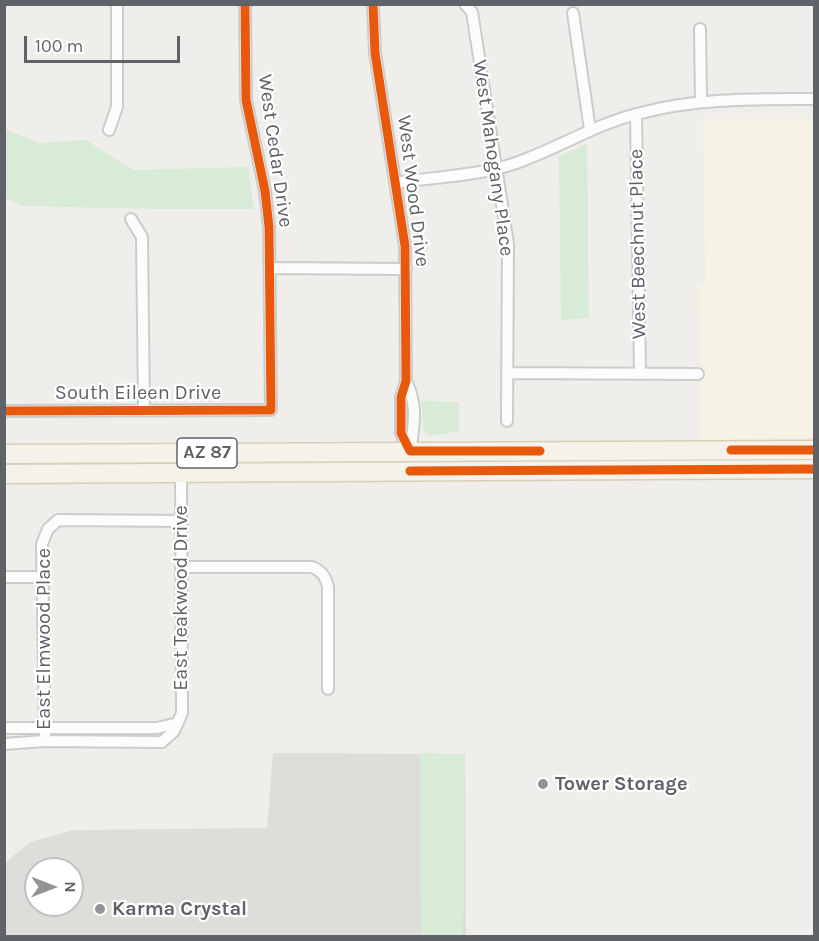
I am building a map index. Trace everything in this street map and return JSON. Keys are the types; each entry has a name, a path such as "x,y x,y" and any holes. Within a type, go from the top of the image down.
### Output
{"main road":[{"path":"731,450 731,469"},
{"name":"AZ 87","path":"4,454 814,450"},
{"name":"AZ 87","path":"4,474 814,469"}],"street":[{"path":"109,130 117,107 117,4"},
{"name":"West Cedar Drive","path":"245,4 246,100 267,206 271,268 271,410"},
{"name":"West Wood Drive","path":"373,4 373,37 405,246 406,381 414,398 414,433 410,452 410,471"},
{"name":"West Mahogany Place","path":"465,4 472,12 508,244 507,421"},
{"path":"573,13 590,130"},
{"path":"700,29 701,102"},
{"path":"395,183 496,169 590,130 636,114 701,102 814,99"},
{"name":"West Beechnut Place","path":"636,114 640,374"},
{"path":"131,219 142,237 144,410"},
{"path":"271,268 406,269"},
{"path":"508,373 698,374"},
{"name":"South Eileen Drive","path":"4,411 271,410"},
{"name":"East Teakwood Drive","path":"178,723 182,713 181,473"},
{"name":"East Elmwood Place","path":"45,741 42,544 48,528 58,520 181,521"},
{"path":"181,567 312,567 323,574 328,587 328,689"},
{"path":"4,577 42,578"},
{"path":"4,728 158,728 178,723"},
{"path":"4,744 45,741 162,742 174,731 178,723"}],"shaded area":[{"path":"703,119 814,119 814,437 701,440 699,285 706,285"},
{"path":"273,753 465,754 466,936 5,936 5,863 30,842 73,830 267,828"}],"green space":[{"path":"5,129 39,143 86,140 133,170 248,167 254,209 22,206 5,198"},
{"path":"587,144 589,318 561,320 559,156"},
{"path":"421,401 459,402 459,431 430,436 424,431"},
{"path":"420,753 465,754 463,936 421,936"}],"cycle path":[{"path":"4,411 271,410 269,227 265,191 246,100 245,4"},
{"path":"373,4 375,53 405,246 406,381 401,397 401,433 410,451 540,451"},
{"path":"731,450 814,450"},
{"path":"410,471 814,469"}],"place":[{"name":"Tower Storage","path":"543,784"},
{"name":"Karma Crystal","path":"100,909"}]}
